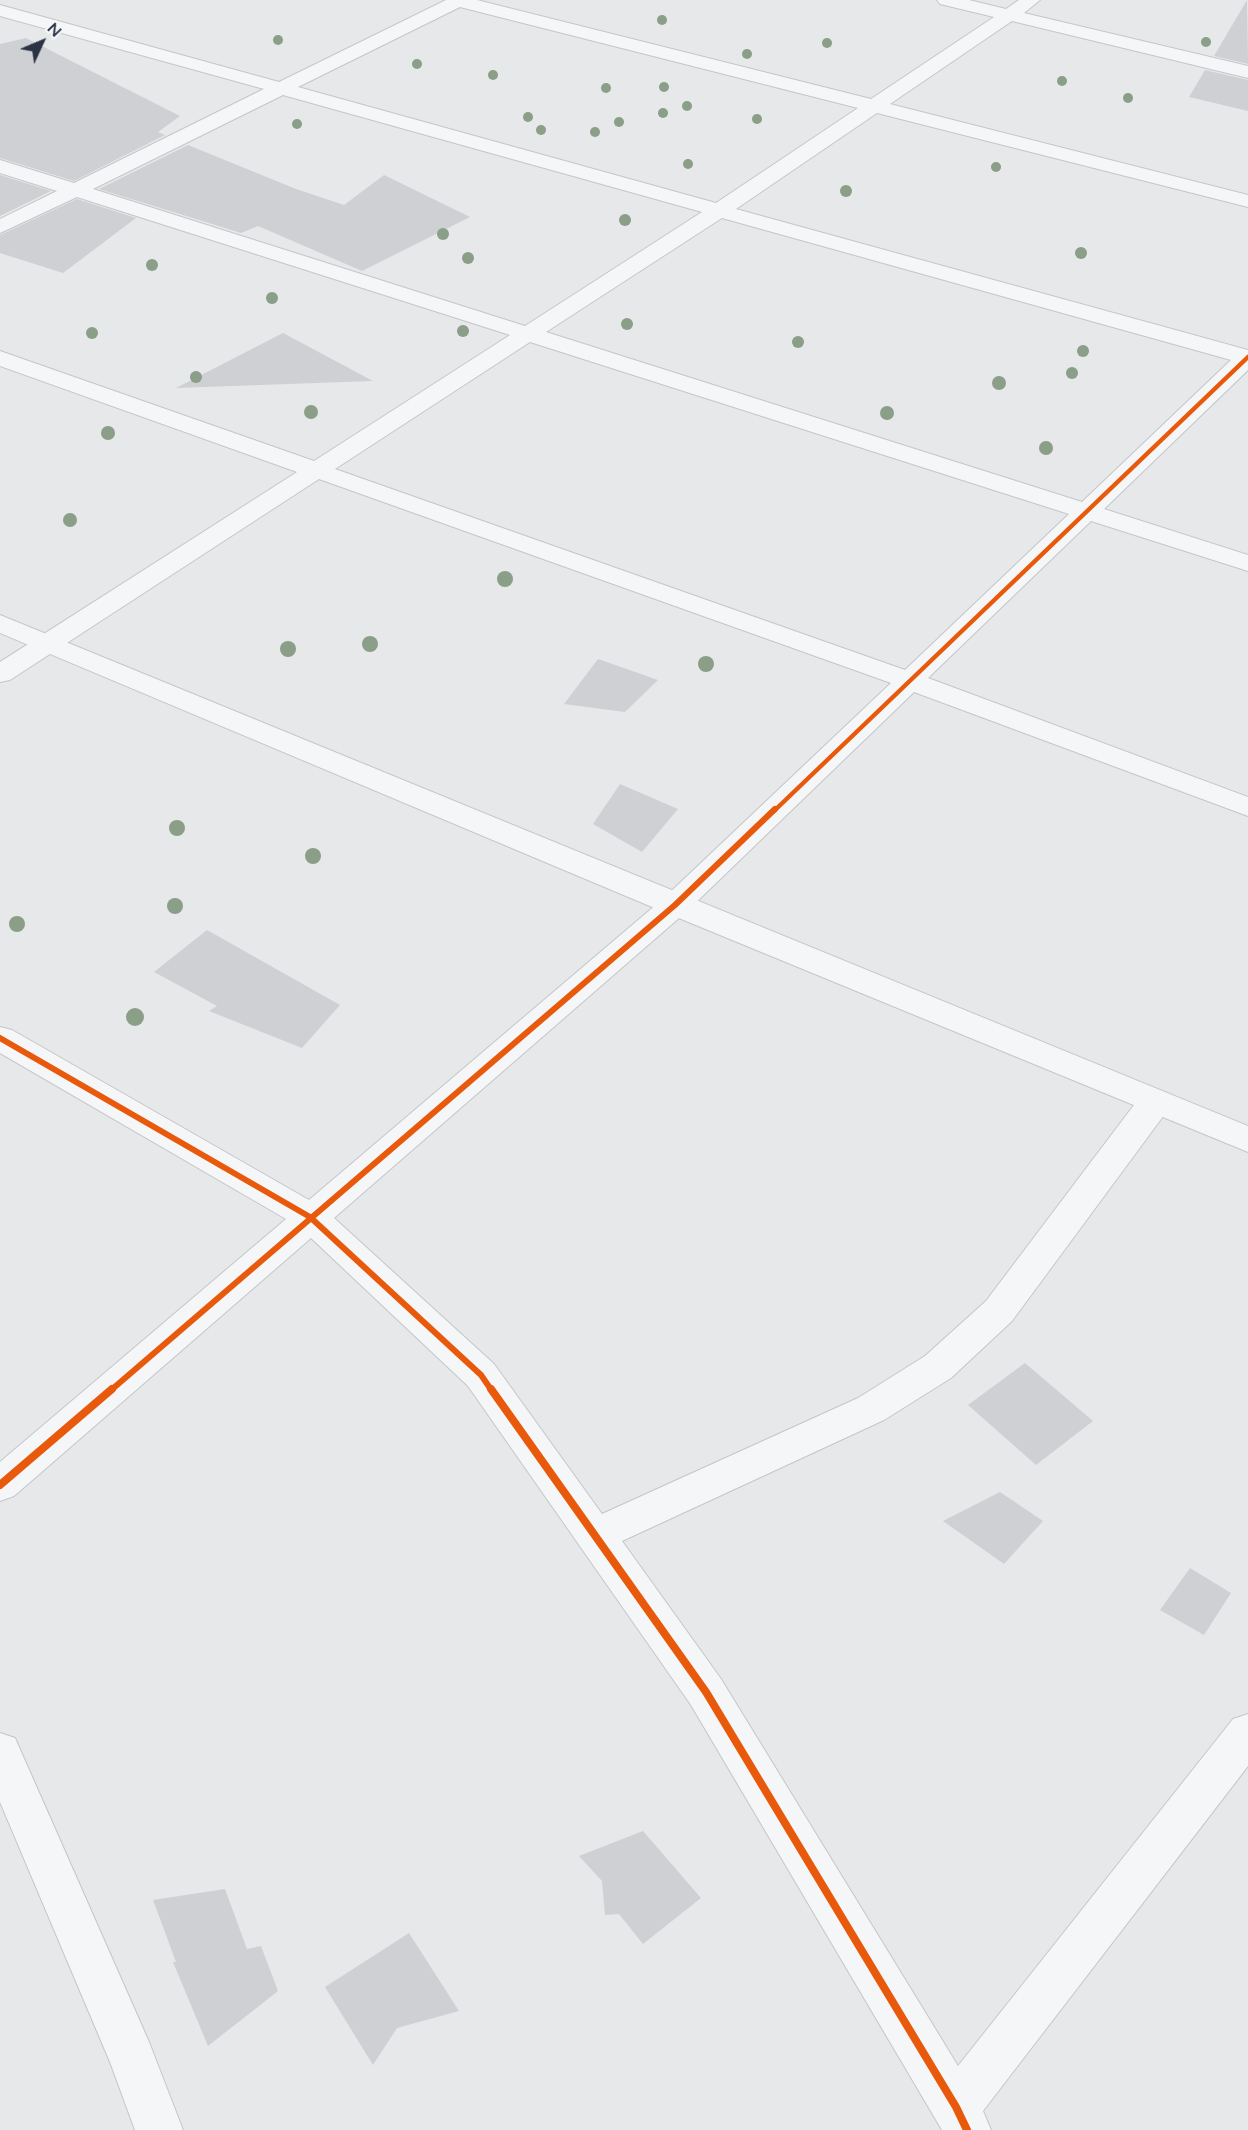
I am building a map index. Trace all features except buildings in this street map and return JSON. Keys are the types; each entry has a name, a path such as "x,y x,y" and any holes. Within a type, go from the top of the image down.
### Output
{"street":[{"path":"0,227 458,0 871,107 1248,201"},
{"path":"946,0 1248,72"},
{"path":"0,674 720,210 1031,0"},
{"path":"0,10 1248,357"},
{"path":"0,166 1248,564"},
{"path":"0,1485 675,905 1248,357"},
{"path":"0,358 908,680 1248,807"},
{"path":"0,623 675,905 1248,1140"},
{"path":"0,1038 310,1217 481,1375 706,1692 961,2119 1248,1733"},
{"path":"595,1535 871,1409 938,1367 999,1311 1155,1102"},
{"path":"0,1752 132,2059 159,2130"}],"cycle path":[{"path":"0,1485 675,905 1248,357"},
{"path":"0,1038 310,1217 481,1375 706,1692 956,2107 967,2130"}]}
